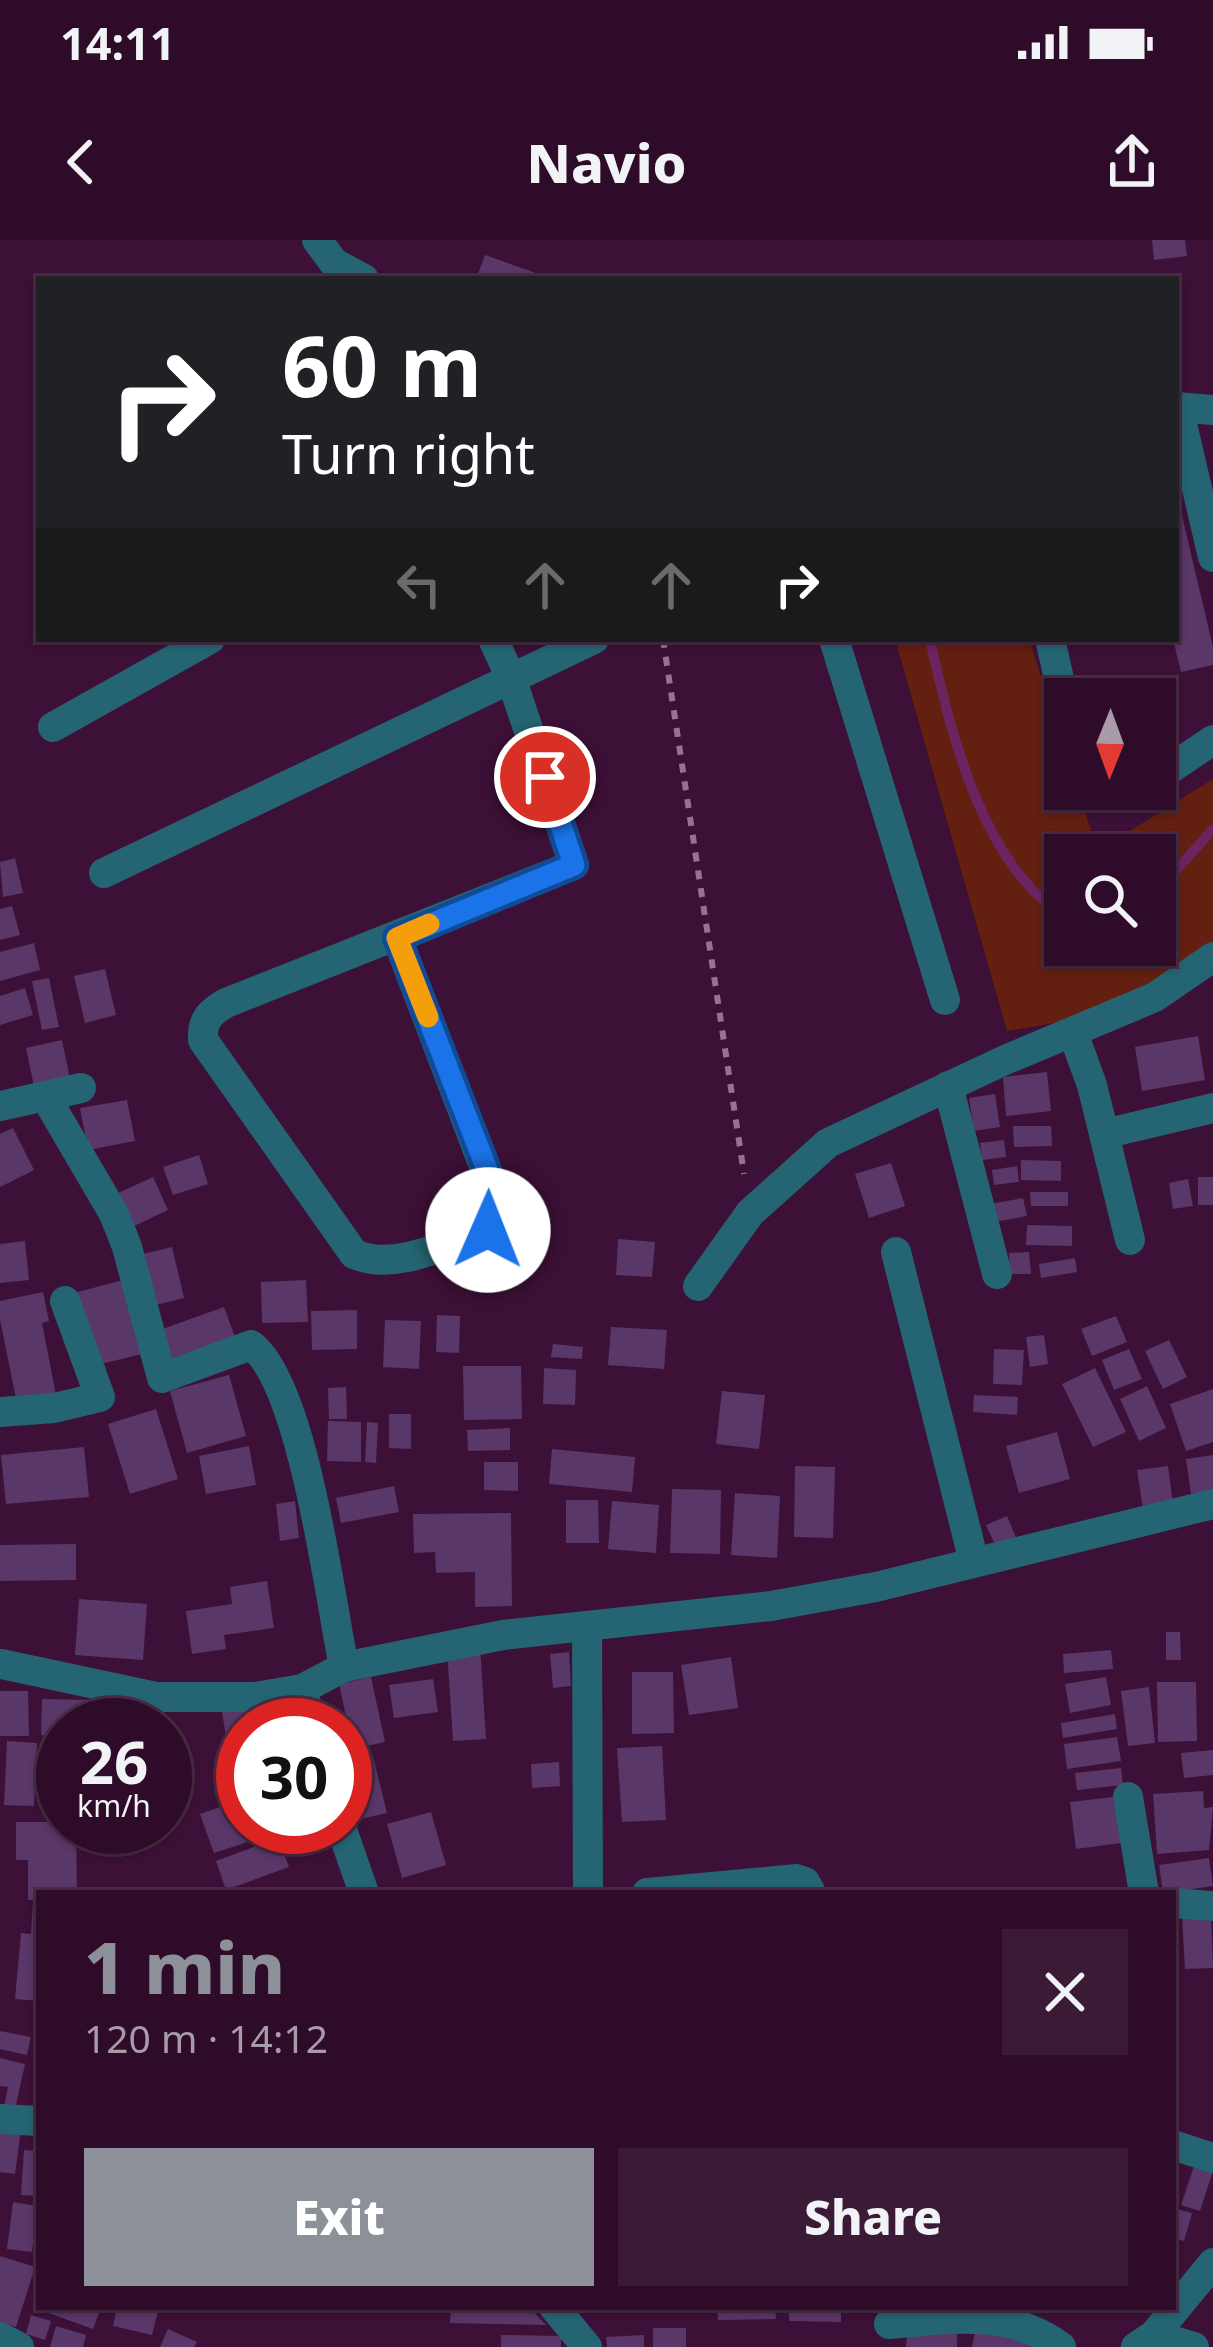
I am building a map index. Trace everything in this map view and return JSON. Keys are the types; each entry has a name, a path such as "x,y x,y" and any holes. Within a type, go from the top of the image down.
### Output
{"street":[{"path":"317,240 334,263 358,276"},
{"path":"1179,407 1213,410"},
{"path":"1179,415 1213,557"},
{"path":"52,727 205,642"},
{"path":"397,938 500,1208 488,1230 413,1255 369,1260 354,1254 203,1040 205,1019 226,1003 574,865 494,642"},
{"path":"104,873 589,642"},
{"path":"835,642 945,1000"},
{"path":"1050,642 1058,678"},
{"path":"1176,765 1213,740"},
{"path":"698,1286 750,1213 828,1144 948,1086 1155,997 1213,957"},
{"path":"1073,1033 1130,1240"},
{"path":"948,1086 997,1274"},
{"path":"0,1106 81,1088"},
{"path":"45,1096 114,1214 162,1378 251,1345 270,1365 288,1404 302,1460 344,1666"},
{"path":"1104,1134 1213,1108"},
{"path":"896,1252 974,1562"},
{"path":"0,1412 54,1408 100,1397 64,1301"},
{"path":"0,1663 156,1696 255,1697 302,1689 344,1666 503,1635 771,1606 876,1587 1213,1504"},
{"path":"587,1626 588,1890"},
{"path":"302,1689 304,1698"},
{"path":"1128,1797 1144,1890"},
{"path":"350,1854 363,1890"},
{"path":"683,1890 802,1880 809,1890"},
{"path":"1176,1903 1213,1906"},
{"path":"0,2120 36,2120"},
{"path":"1176,2146 1213,2158"},
{"path":"1176,2305 1213,2263"},
{"path":"556,2310 587,2347"},
{"path":"1145,2341 1172,2310"},
{"path":"908,2318 1007,2320 1061,2347"},
{"path":"0,2337 19,2347"},
{"path":"1145,2341 1194,2347"}],"path":[{"path":"663,642 750,1213"}],"shaded area":[{"path":"896,642 1030,642 1044,686 1044,810 1084,810 1092,834 1044,834 1044,966 1176,966 1176,834 1125,834 1163,810 1176,810 1176,802 1213,779 1213,969 1171,1003 1007,1031"}],"building":[{"path":"1152,240 1185,240 1187,256 1154,260"},
{"path":"485,255 544,276 477,276"},
{"path":"1179,503 1213,647 1213,665 1181,672 1174,642 1179,642"},
{"path":"15,858 23,893 3,897 0,862"},
{"path":"12,906 20,935 0,940 0,909"},
{"path":"34,943 40,970 0,981 0,952"},
{"path":"105,969 116,1015 85,1023 74,976"},
{"path":"49,978 59,1027 42,1030 32,981"},
{"path":"25,988 33,1015 0,1025 0,996"},
{"path":"1198,1036 1205,1080 1142,1091 1135,1047"},
{"path":"62,1040 71,1084 35,1091 26,1048"},
{"path":"1047,1072 1051,1111 1006,1116 1003,1077"},
{"path":"995,1094 1000,1127 974,1131 969,1098"},
{"path":"127,1100 135,1141 88,1150 80,1108"},
{"path":"1013,1126 1051,1126 1052,1146 1014,1147"},
{"path":"13,1128 34,1170 0,1187 0,1134"},
{"path":"1004,1140 1006,1157 982,1160 980,1143"},
{"path":"199,1155 208,1184 173,1195 163,1167"},
{"path":"1021,1160 1061,1161 1061,1181 1021,1180"},
{"path":"891,1163 905,1206 869,1218 855,1174"},
{"path":"1017,1166 1019,1182 994,1185 992,1170"},
{"path":"153,1177 168,1210 132,1227 116,1194"},
{"path":"1198,1177 1213,1177 1213,1205 1198,1205"},
{"path":"1188,1179 1193,1206 1173,1209 1169,1183"},
{"path":"1030,1192 1068,1192 1068,1206 1031,1206"},
{"path":"1023,1198 1027,1216 994,1222 990,1204"},
{"path":"1027,1225 1072,1226 1072,1246 1026,1245"},
{"path":"618,1239 655,1242 652,1277 616,1275"},
{"path":"25,1241 29,1280 0,1283 0,1244"},
{"path":"172,1247 184,1298 152,1306 139,1255"},
{"path":"1029,1252 1031,1274 1010,1274 1009,1253"},
{"path":"1075,1258 1077,1272 1041,1278 1039,1264"},
{"path":"127,1279 146,1353 93,1366 74,1293"},
{"path":"306,1280 308,1322 262,1323 261,1282"},
{"path":"43,1292 49,1321 42,1323 56,1395 17,1403 0,1301"},
{"path":"224,1307 237,1342 170,1366 157,1331"},
{"path":"357,1310 357,1349 312,1350 311,1311"},
{"path":"437,1315 460,1316 459,1353 436,1352"},
{"path":"1116,1316 1127,1342 1092,1356 1081,1329"},
{"path":"385,1320 421,1321 419,1369 383,1367"},
{"path":"611,1327 667,1330 664,1369 608,1365"},
{"path":"1044,1335 1048,1364 1030,1367 1026,1337"},
{"path":"1169,1340 1187,1377 1163,1389 1145,1351"},
{"path":"553,1344 583,1347 582,1359 551,1357"},
{"path":"994,1349 1024,1350 1022,1385 993,1384"},
{"path":"1129,1349 1142,1379 1114,1390 1102,1360"},
{"path":"463,1366 521,1366 522,1419 464,1420"},
{"path":"544,1368 576,1370 575,1405 543,1404"},
{"path":"1095,1368 1126,1432 1093,1447 1062,1384"},
{"path":"229,1375 246,1436 187,1453 170,1391"},
{"path":"1147,1386 1166,1428 1139,1441 1120,1399"},
{"path":"346,1387 347,1419 329,1419 328,1388"},
{"path":"1213,1389 1213,1442 1186,1451 1170,1404"},
{"path":"722,1391 765,1395 759,1449 716,1444"},
{"path":"974,1395 1018,1397 1017,1415 973,1412"},
{"path":"156,1409 178,1479 130,1494 108,1424"},
{"path":"389,1414 411,1414 411,1449 389,1448"},
{"path":"328,1421 361,1422 361,1462 327,1461"},
{"path":"367,1422 378,1423 376,1463 365,1462"},
{"path":"510,1428 510,1450 468,1451 467,1430"},
{"path":"1057,1432 1070,1479 1019,1493 1006,1446"},
{"path":"249,1446 256,1485 206,1494 199,1456"},
{"path":"84,1447 89,1497 6,1504 1,1455"},
{"path":"552,1449 635,1457 632,1492 549,1484"},
{"path":"1213,1455 1213,1491 1191,1494 1186,1459"},
{"path":"484,1462 518,1462 518,1491 484,1490"},
{"path":"795,1466 835,1467 833,1538 794,1537"},
{"path":"1168,1466 1173,1504 1143,1509 1137,1470"},
{"path":"394,1486 399,1512 341,1523 336,1498"},
{"path":"672,1489 721,1490 720,1554 670,1553"},
{"path":"735,1493 780,1496 777,1558 731,1555"},
{"path":"566,1500 598,1500 599,1543 566,1543"},
{"path":"295,1501 299,1538 280,1541 276,1504"},
{"path":"612,1501 659,1505 656,1553 608,1549"},
{"path":"511,1513 512,1606 475,1607 475,1572 436,1573 435,1552 414,1553 413,1514"},
{"path":"1007,1516 1017,1540 997,1549 986,1525"},
{"path":"76,1544 76,1580 0,1581 0,1545"},
{"path":"267,1581 274,1628 224,1635 226,1649 192,1654 186,1611 232,1604 230,1587"},
{"path":"79,1599 147,1604 143,1660 75,1655"},
{"path":"1166,1632 1180,1632 1181,1660 1166,1660"},
{"path":"480,1647 486,1739 453,1741 447,1650"},
{"path":"1111,1650 1113,1669 1064,1673 1063,1654"},
{"path":"569,1652 571,1686 553,1688 550,1654"},
{"path":"731,1657 738,1708 689,1715 681,1665"},
{"path":"632,1672 673,1672 674,1733 632,1734"},
{"path":"371,1677 385,1742 372,1745 372,1698 342,1698 339,1684"},
{"path":"1106,1677 1111,1705 1070,1713 1065,1684"},
{"path":"433,1679 438,1712 394,1718 389,1685"},
{"path":"1157,1682 1196,1682 1197,1741 1158,1742"},
{"path":"1149,1687 1155,1743 1128,1746 1121,1691"},
{"path":"0,1691 28,1691 29,1736 0,1736"},
{"path":"1115,1714 1117,1729 1063,1738 1061,1723"},
{"path":"1117,1737 1121,1761 1067,1769 1064,1744"},
{"path":"7,1741 36,1743 34,1806 4,1805"},
{"path":"662,1746 666,1820 622,1822 617,1748"},
{"path":"1213,1750 1213,1775 1184,1778 1181,1753"},
{"path":"372,1756 387,1813 372,1816"},
{"path":"559,1762 560,1786 532,1788 531,1764"},
{"path":"1121,1768 1123,1785 1077,1790 1075,1773"},
{"path":"1203,1791 1204,1808 1213,1807 1209,1850 1157,1854 1153,1794"},
{"path":"1123,1796 1129,1842 1076,1849 1070,1802"},
{"path":"216,1808 216,1852 214,1853 200,1814"},
{"path":"431,1812 446,1865 402,1878 387,1824"},
{"path":"16,1822 36,1822 36,1854 76,1854 77,1890 36,1890 36,1900 28,1900 28,1860 16,1860"},
{"path":"235,1854 284,1854 289,1867 226,1890 216,1861"},
{"path":"1209,1858 1213,1886 1163,1890 1159,1865"},
{"path":"36,1903 36,2001 15,1999 21,1933 31,1934"},
{"path":"1211,1916 1213,1968 1185,1969 1182,1918"},
{"path":"0,2031 31,2037 27,2055 0,2049"},
{"path":"0,2058 25,2064 15,2109 4,2107 8,2087 0,2086"},
{"path":"0,2126 21,2129 15,2174 0,2172"},
{"path":"24,2150 36,2151 36,2196 21,2195"},
{"path":"1196,2160 1213,2171 1200,2211 1181,2205"},
{"path":"13,2202 36,2206 32,2252 7,2249"},
{"path":"1176,2209 1192,2213 1184,2241 1176,2239"},
{"path":"0,2256 35,2267 16,2327 0,2322"},
{"path":"43,2310 100,2310 93,2329"},
{"path":"116,2310 158,2310 152,2335 113,2326"},
{"path":"451,2310 532,2310 546,2325 450,2323"},
{"path":"717,2310 775,2310 776,2319 718,2320"},
{"path":"789,2310 841,2310 841,2322 789,2321"},
{"path":"31,2315 51,2321 45,2340 26,2334"},
{"path":"977,2322 1034,2333 1031,2347 972,2347"},
{"path":"56,2326 86,2335 83,2347 50,2347"},
{"path":"653,2328 686,2328 686,2347 653,2347"},
{"path":"168,2329 197,2342 194,2347 160,2347"},
{"path":"907,2333 957,2334 957,2347 906,2347"},
{"path":"501,2335 561,2336 561,2347 501,2347"},
{"path":"644,2335 644,2347 607,2347 606,2337"}],"waterway":[{"path":"931,642 959,753 974,792 1011,864 1044,900"},
{"path":"1176,870 1213,829"}],"slow traffic":[{"path":"428,1017 397,938 429,924"}],"route":[{"path":"488,1230 498,1217 498,1198 397,938 574,865 545,777"}]}
